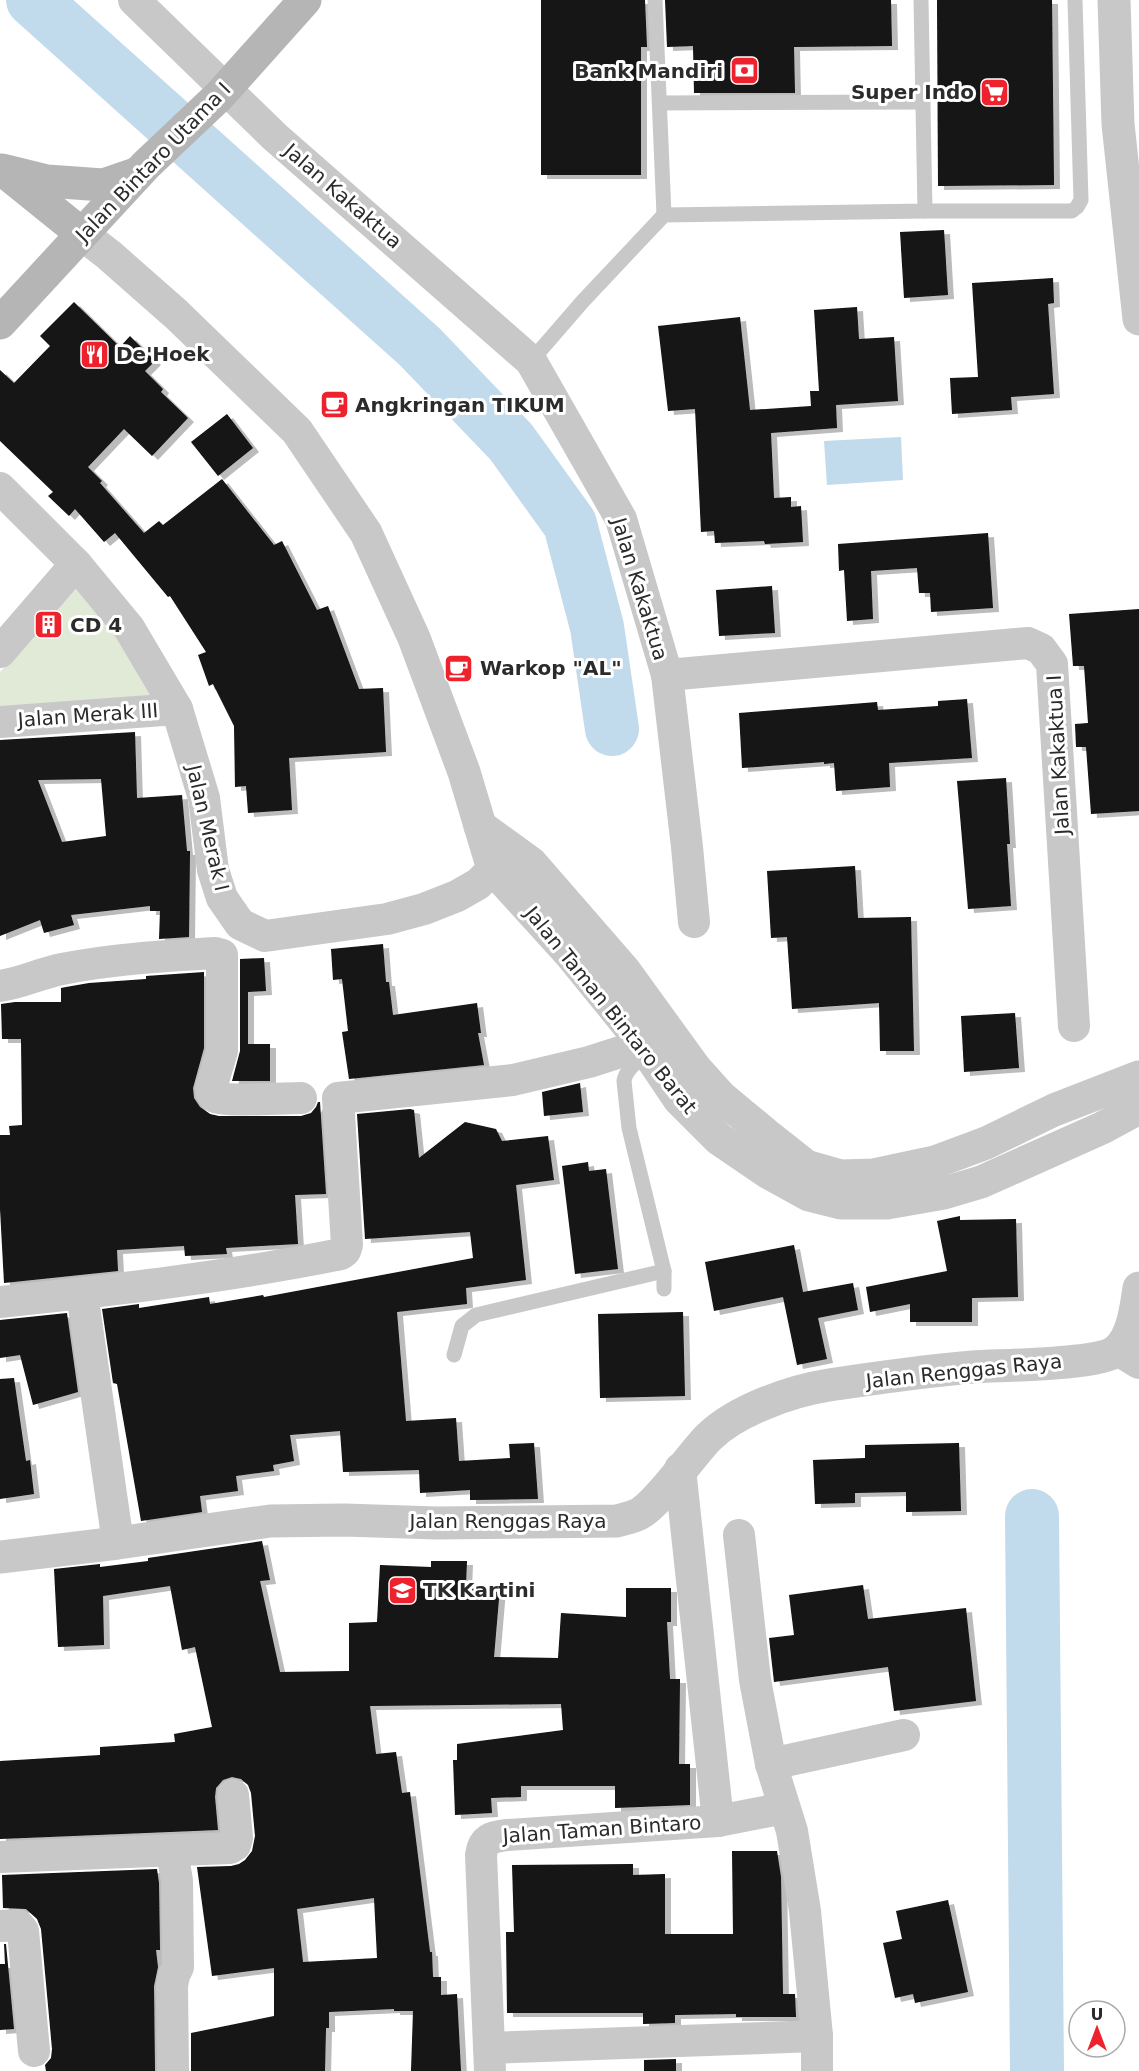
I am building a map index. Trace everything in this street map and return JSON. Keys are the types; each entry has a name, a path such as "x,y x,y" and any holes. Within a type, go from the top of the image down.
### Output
{"main road":[{"name":"Jalan Bintaro Utama I","path":"0,323 143,169 230,84 305,0"},
{"path":"1,169 47,181 103,185 143,169"},
{"path":"1,169 82,234"}],"street":[{"path":"134,0 230,84"},
{"path":"1114,0 1128,123 1139,319"},
{"name":"Jalan Kakaktua","path":"230,84 275,137 535,356 621,519 667,675 694,922"},
{"name":"Jalan Taman Bintaro Barat","path":"82,234 176,314 297,431 366,532 414,638 464,772 493,869 571,955 613,982"},
{"name":"Jalan Merak I","path":"0,488 76,564 129,627 177,709 204,798 213,870 222,898 240,924 265,936 387,919 424,909 457,896 477,884 493,869"},
{"path":"0,652 76,564"},
{"name":"Jalan Kakaktua I","path":"667,675 1028,643 1041,649 1052,664 1074,1026"},
{"name":"Jalan Merak III","path":"0,722 177,709"},
{"name":"Jalan Taman Bintaro Barat","path":"480,826 531,863 613,982 679,1099 719,1139 769,1173 809,1196 842,1203 887,1203 944,1193 981,1182 1102,1128 1139,1107"},
{"path":"8,985 60,969 132,958 214,953 222,955 222,1051 211,1088 212,1094 215,1097 227,1098 301,1098"},
{"path":"0,1302 270,1268 341,1254 345,1251 346,1245 338,1098 513,1080 589,1062 646,1038"},
{"name":"Jalan Taman Bintaro Barat","path":"646,1038 695,1068 737,1110 806,1166 842,1176 874,1175 936,1162 986,1143 1054,1110 1139,1077"},
{"name":"Jalan Renggas Raya","path":"0,1557 270,1521 344,1520 437,1523 617,1521 640,1514 718,1430 752,1410 781,1398 826,1386 971,1367 1128,1356 1139,1288"},
{"path":"82,1293 118,1543"},
{"name":"Jalan Taman Bintaro","path":"680,1469 718,1821 507,1835 495,1836 486,1840 482,1846 481,1855 489,2059 817,2036"},
{"path":"738,1536 755,1680 771,1764 792,1831 806,1911 817,2036 817,2071"},
{"path":"771,1764 904,1735"},
{"path":"0,1857 230,1848 235,1845 237,1838 233,1795"},
{"path":"718,1821 784,1808"},
{"path":"172,1851 177,1881 178,1956 178,1967 172,1986 174,2071"},
{"path":"0,1926 18,1925 23,1931 34,2051"}],"lane":[{"path":"535,356 664,215 655,0"},
{"path":"921,0 925,211"},
{"path":"664,215 1072,211 1081,200 1075,0"},
{"path":"660,103 923,102"},
{"path":"646,1038 625,1075 624,1081 629,1128 664,1271 664,1289"},
{"path":"454,1355 462,1326 476,1315 664,1271"}],"green space":[{"path":"81,582 157,696 0,707 0,672"}],"water":[{"path":"901,437 903,480 827,485 824,441"}],"building":[{"path":"541,0 645,0 647,47 641,47 641,175 541,175"},
{"name":"Bank Mandiri","path":"665,0 891,0 892,46 794,47 795,93 694,93 693,46 667,47"},
{"name":"Super Indo","path":"937,0 1052,0 1054,185 938,186"},
{"path":"944,230 948,295 904,298 900,232"},
{"path":"1053,278 1054,303 1048,304 1054,394 1011,397 1012,410 952,414 950,378 978,377 972,283"},
{"path":"74,302 120,347 130,336 155,361 145,371 163,389 161,392 188,418 152,456 124,429 88,467 102,481 100,483 144,533 159,521 163,525 222,479 274,545 282,541 317,610 328,606 359,689 383,688 386,752 289,758 292,810 248,813 246,786 235,787 234,726 213,684 209,686 198,655 206,652 170,596 168,597 115,533 104,542 75,509 69,516 48,496 53,492 0,441 0,370 14,383 50,346 40,336"},
{"path":"857,307 859,339 894,337 898,401 836,405 837,428 771,433 774,498 791,497 791,507 801,506 803,542 715,543 714,531 701,532 695,409 668,411 658,326 740,317 750,410 811,406 810,391 819,391 814,310"},
{"path":"227,414 253,448 218,476 191,442"},
{"path":"988,533 993,608 931,612 930,593 919,593 917,568 871,571 873,619 847,621 844,570 839,571 838,544"},
{"path":"772,586 775,633 719,636 716,590"},
{"path":"1139,609 1139,811 1091,814 1086,747 1076,747 1075,724 1088,723 1084,666 1073,666 1069,614"},
{"path":"967,699 972,758 889,763 890,787 836,791 834,763 742,768 739,713 877,702 878,710 938,706 938,701"},
{"path":"135,732 137,798 182,795 187,851 190,851 189,937 159,939 160,911 150,911 150,906 71,915 74,925 44,933 40,920 0,936 0,740","holes":["101,779 106,836 62,842 38,780"]},
{"path":"1006,778 1011,906 968,909 957,781"},
{"path":"855,866 858,918 911,917 914,1051 880,1051 879,1003 792,1009 787,937 771,938 767,871"},
{"path":"383,944 386,982 389,982 393,1015 477,1003 481,1033 478,1033 484,1065 349,1079 342,1032 348,1031 342,979 333,980 331,949"},
{"path":"264,958 266,991 248,992 248,1044 270,1044 270,1081 232,1081 240,1051 240,959"},
{"path":"204,972 204,1048 193,1088 194,1098 200,1107 210,1114 219,1116 301,1116 311,1113 320,1102 326,1194 295,1195 298,1244 226,1248 227,1254 185,1256 184,1246 117,1250 118,1271 4,1283 0,1209 0,1135 10,1135 9,1126 22,1125 21,1039 2,1039 1,1004 61,1002 61,988 89,983 146,979 146,976"},
{"path":"1015,1013 1019,1068 964,1072 961,1016"},
{"path":"580,1083 583,1112 544,1116 542,1092"},
{"path":"414,1110 419,1158 465,1122 496,1129 502,1141 548,1136 554,1180 516,1185 526,1280 466,1288 467,1304 397,1312 406,1421 456,1418 459,1461 510,1458 509,1444 534,1443 538,1499 470,1500 470,1490 420,1493 419,1470 343,1472 340,1431 290,1435 294,1461 273,1465 274,1471 236,1476 238,1491 200,1496 202,1512 141,1521 117,1384 113,1383 102,1309 139,1304 139,1308 209,1297 210,1304 263,1295 264,1297 473,1258 470,1232 365,1239 357,1114"},
{"path":"588,1162 589,1171 606,1169 618,1269 575,1274 562,1166"},
{"path":"960,1216 960,1220 1016,1219 1018,1297 972,1298 972,1322 910,1322 910,1304 870,1312 866,1287 947,1271 937,1221"},
{"path":"794,1245 803,1292 853,1283 858,1310 818,1318 827,1359 797,1365 783,1297 714,1311 705,1262"},
{"path":"683,1312 685,1396 600,1398 598,1314"},
{"path":"67,1313 78,1392 33,1405 20,1355 0,1358 0,1320"},
{"path":"14,1378 26,1461 30,1460 34,1494 0,1499 0,1379"},
{"path":"959,1443 961,1511 906,1512 906,1492 855,1493 855,1503 815,1504 813,1460 865,1458 865,1445"},
{"path":"262,1541 270,1580 260,1581 280,1672 349,1671 349,1623 377,1622 380,1565 431,1567 431,1561 467,1561 466,1584 500,1587 494,1657 558,1658 561,1613 626,1617 626,1588 671,1588 671,1622 667,1622 670,1679 680,1679 679,1764 690,1764 690,1805 615,1808 615,1786 521,1786 521,1797 491,1798 492,1813 455,1815 453,1760 457,1760 457,1744 563,1730 561,1704 370,1706 376,1754 396,1752 402,1793 410,1792 430,1952 432,1952 433,1977 441,1977 441,1995 457,1994 461,2071 411,2071 413,2011 394,2011 394,2009 329,2012 329,2028 326,2028 325,2071 191,2071 191,2033 274,2016 274,1968 212,1976 197,1867 239,1864 252,1851 255,1836 251,1793 248,1785 241,1779 232,1777 223,1780 216,1788 218,1830 0,1839 0,1761 100,1755 100,1747 175,1742 174,1734 212,1727 195,1647 182,1650 170,1586 103,1596 104,1645 58,1647 54,1569 100,1564 100,1567 148,1561 148,1558","holes":["374,1898 377,1958 303,1962 297,1909"]},
{"path":"863,1585 868,1619 966,1608 976,1701 894,1711 888,1667 774,1682 769,1638 794,1635 789,1595"},
{"path":"732,1851 777,1851 781,1877 783,1994 795,1994 796,2017 736,2017 736,2014 675,2015 675,2023 643,2024 643,2013 507,2013 506,1932 514,1932 512,1865 633,1864 633,1875 665,1874 665,1934 733,1934"},
{"path":"157,1869 160,1950 156,1950 158,1967 154,1986 155,2071 46,2071 45,2065 51,2058 52,2049 41,1929 37,1919 26,1909 3,1908 2,1875"},
{"path":"948,1900 968,1992 915,2003 913,1994 895,1998 883,1943 902,1939 896,1911"},
{"path":"4,1944 6,1944 14,2029 0,2030 0,1964 5,1964"},
{"path":"676,2059 676,2071 644,2071 644,2060"}],"waterway":[{"path":"33,0 420,347 511,442 570,524 597,627 612,729"},
{"path":"1032,1516 1037,2071"}],"place":[{"name":"Bank Mandiri","path":"744,71"},
{"name":"Super Indo","path":"995,92"},
{"name":"De'Hoek","path":"95,354"},
{"name":"Angkringan TIKUM","path":"334,405"},
{"name":"CD 4","path":"49,625"},
{"name":"Warkop \"AL\"","path":"459,668"},
{"name":"TK Kartini","path":"402,1590"}]}
